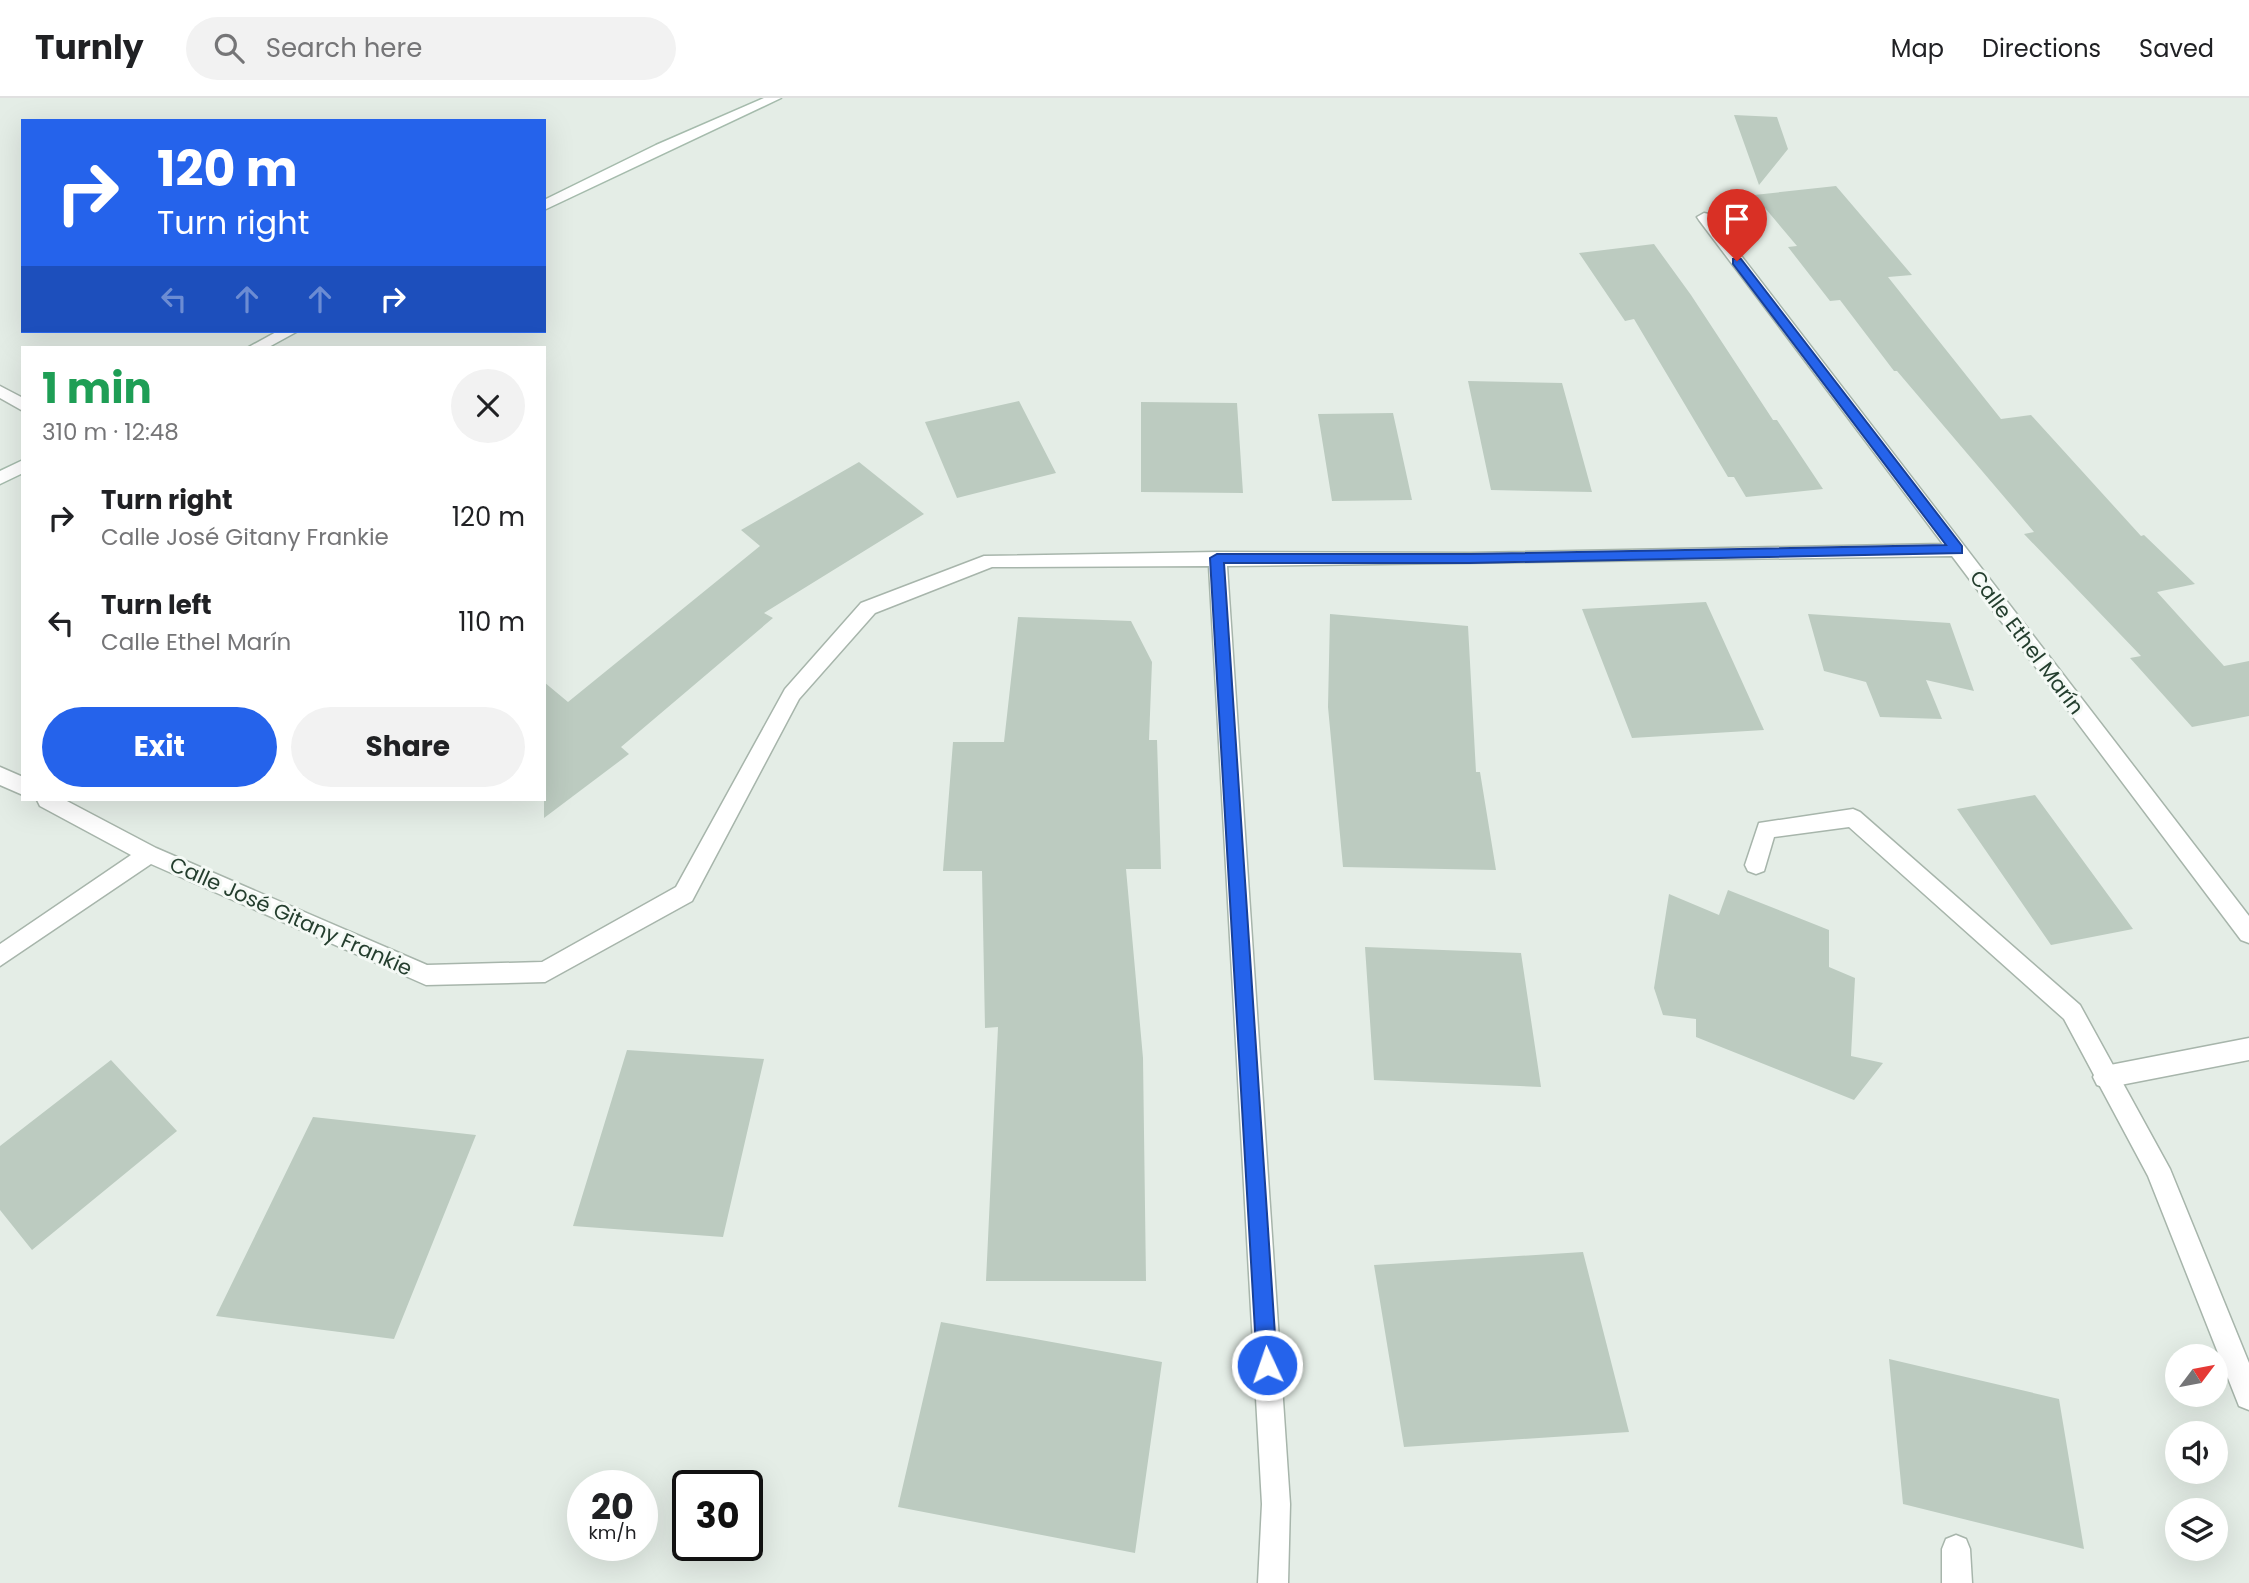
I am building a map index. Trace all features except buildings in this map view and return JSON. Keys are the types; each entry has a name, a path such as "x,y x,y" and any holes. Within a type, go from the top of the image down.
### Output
{"street":[{"path":"546,205 661,148 775,98"},
{"name":"Calle Ethel Marín","path":"1704,217 2249,933"},
{"path":"259,346 286,333"},
{"path":"0,391 21,405"},
{"path":"0,478 21,467"},
{"name":"Calle José Gitany Frankie","path":"49,801 149,854 426,975 545,972 684,894 792,694 869,608 990,561 1470,559 1957,550"},
{"path":"1217,558 1276,1504 1273,1583"},
{"path":"0,775 21,786"},
{"path":"1756,865 1766,829 1853,818 2072,1012 2105,1077 2158,1169 2249,1396"},
{"path":"0,956 149,854"},
{"path":"2105,1077 2249,1049"},
{"path":"1956,1549 1957,1583"}],"route":[{"path":"1267,1365 1217,558 1470,559 1957,550 1737,261"}]}
